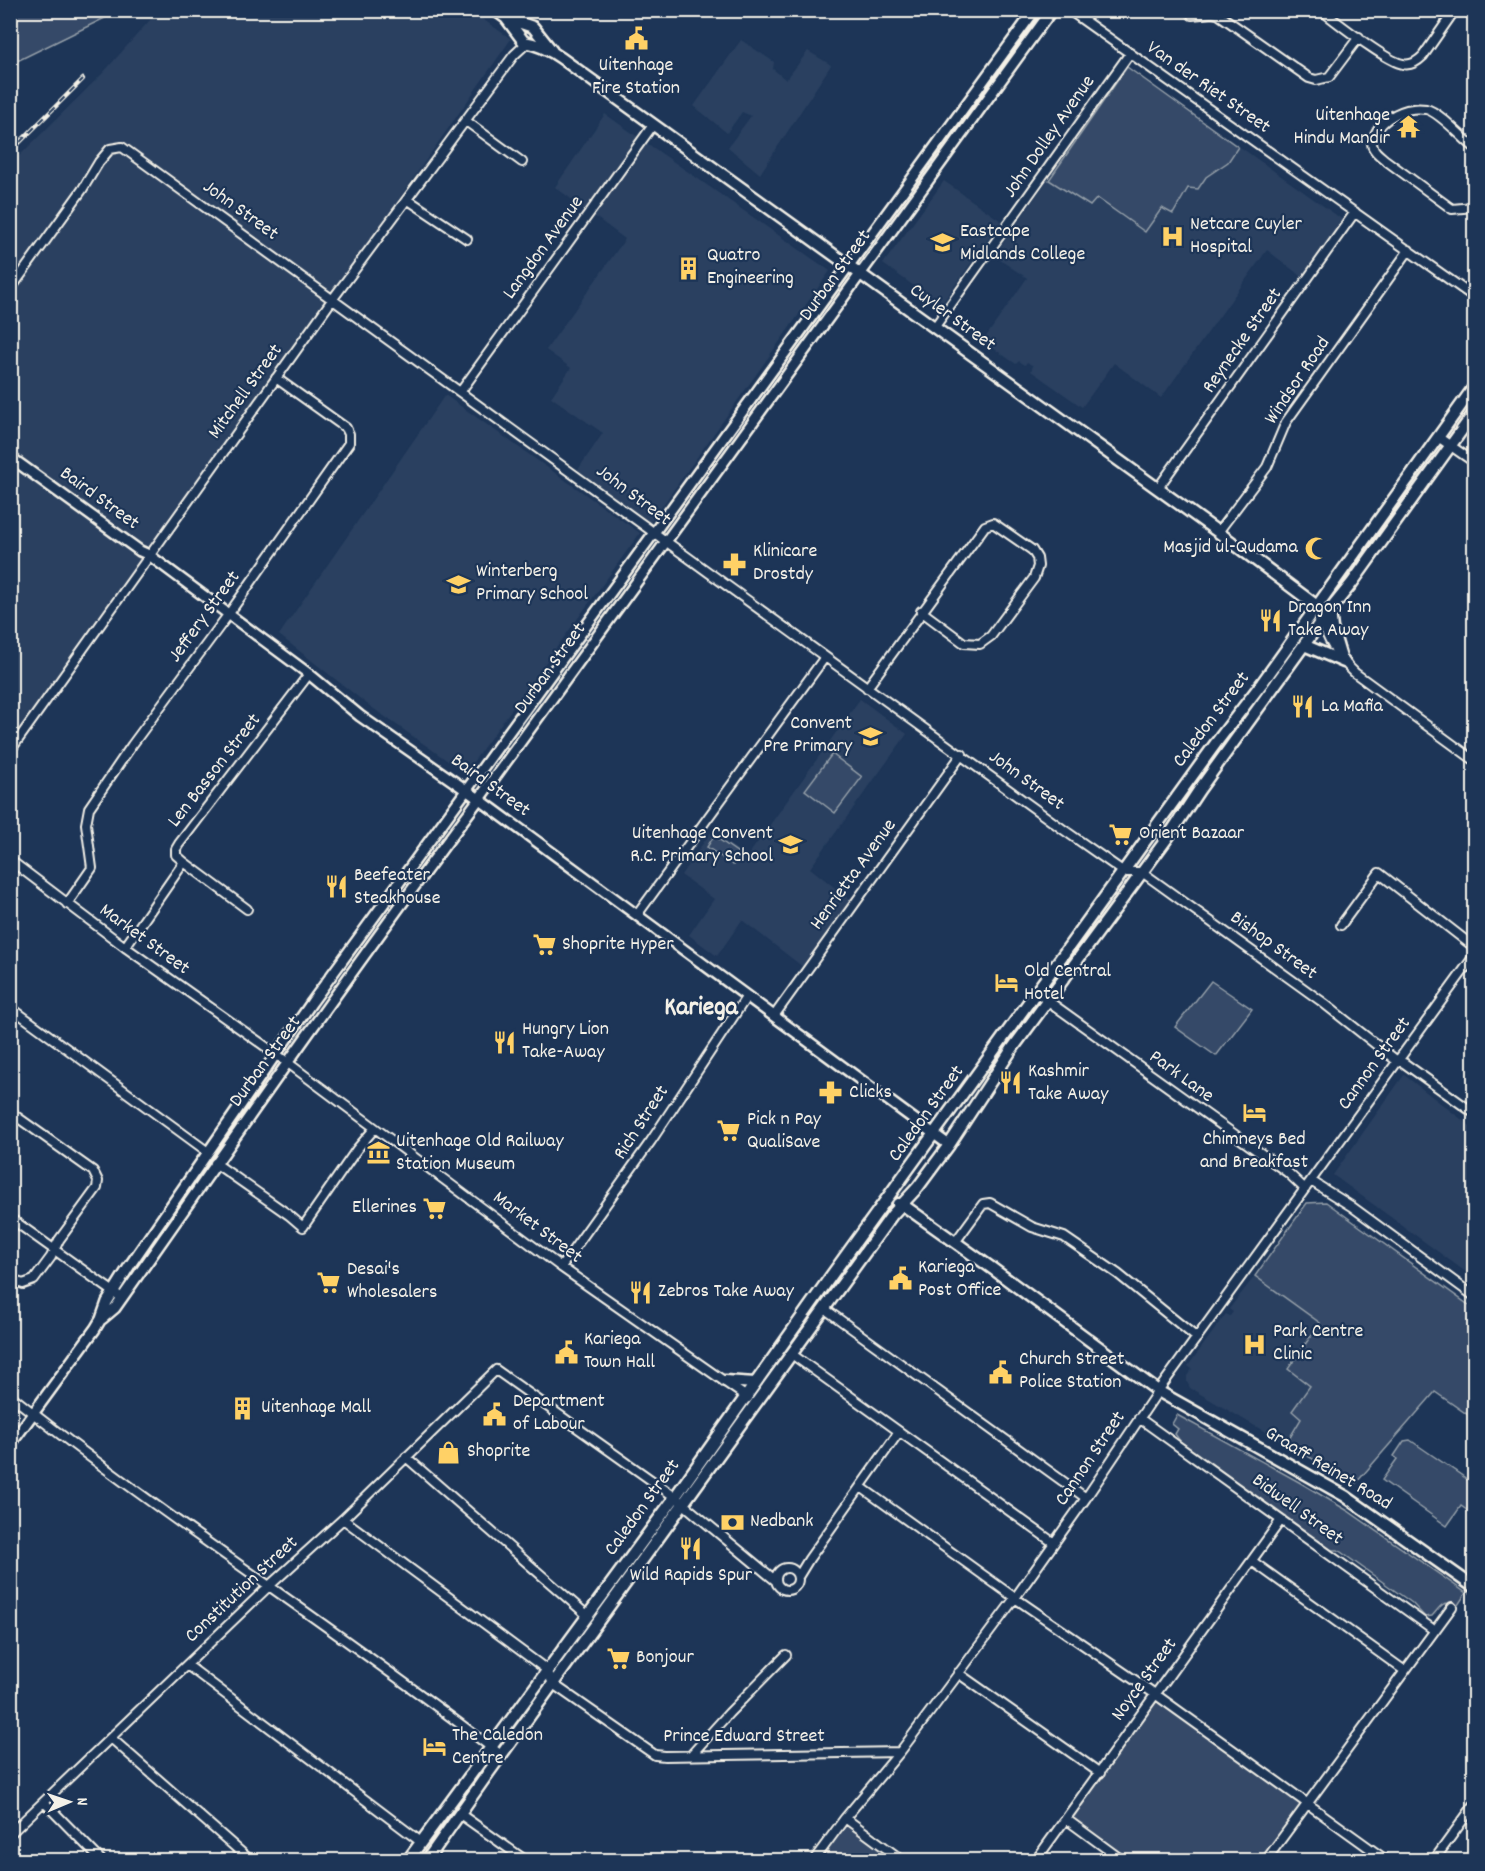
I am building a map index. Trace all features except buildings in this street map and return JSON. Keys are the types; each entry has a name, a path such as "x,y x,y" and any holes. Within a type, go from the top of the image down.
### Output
{"main road":[{"name":"Cuyler Street","path":"495,10 527,38 552,52 860,273 1317,606"},
{"name":"Cuyler Street","path":"506,18 533,27 527,38"},
{"name":"Caledon Street","path":"427,1860 679,1501 755,1383 1474,387"},
{"name":"Caledon Street","path":"408,1860 587,1615 756,1405 892,1215 903,1205 950,1145 1012,1049 1474,413"},
{"path":"1317,606 1322,620"},
{"path":"1330,611 1331,623 1343,660"},
{"path":"1304,645 1343,660"},
{"path":"881,1208 892,1203 903,1205 899,1183"},
{"name":"Graaff Reinet Road","path":"903,1205 956,1241 1158,1390 1345,1497 1474,1587"},
{"path":"725,1381 755,1383"}],"street":[{"name":"Durban Street","path":"101,1319 106,1302 113,1291 276,1054 1035,10"},
{"name":"Durban Street","path":"10,1445 101,1319 115,1308 215,1163 327,1010 413,887 1052,10"},
{"name":"Van der Riet Street","path":"1069,10 1474,297"},
{"path":"1320,10 1393,61 1408,65 1423,56 1453,14 1442,10"},
{"path":"1192,15 1218,14 1314,80 1329,77 1359,37"},
{"name":"Mitchell Street","path":"10,751 332,300 527,38"},
{"name":"John Dolley Avenue","path":"934,328 1130,53"},
{"path":"1474,147 1433,112 1421,109 1389,117 1379,128 1372,142 1374,150 1384,159 1452,209 1474,207"},
{"path":"466,121 522,162"},
{"name":"Langdon Avenue","path":"461,391 653,125"},
{"name":"John Street","path":"10,290 106,153 117,146 122,147 1124,872"},
{"path":"407,199 467,239"},
{"name":"Reynecke Street","path":"1158,488 1355,212"},
{"name":"Windsor Road","path":"1218,532 1267,467 1286,422 1409,250"},
{"name":"Jeffery Street","path":"67,904 93,868 86,824 89,808 350,441 346,428 276,378"},
{"path":"1438,437 1474,462"},
{"name":"Baird Street","path":"10,456 140,551 149,555 309,674 360,716 479,799 950,1145"},
{"path":"867,688 921,611 981,530 992,523 1032,550 1037,558 1034,578 991,636 980,644 964,643 921,611"},
{"path":"1322,620 1327,637 1355,673 1474,760"},
{"path":"637,915 825,657"},
{"name":"Len Basson Street","path":"184,862 176,855 176,848 309,674"},
{"name":"Henrietta Avenue","path":"774,1016 962,754"},
{"name":"Market Street","path":"10,860 124,947 287,1062 561,1267 756,1405"},
{"path":"124,947 173,881 184,862 247,909"},
{"path":"1124,872 1142,872"},
{"name":"Bishop Street","path":"1142,872 1321,1001 1397,1061 1404,1063 1474,1113"},
{"path":"1341,925 1380,873 1474,946"},
{"name":"Cannon Street","path":"814,1860 845,1818 900,1752 1015,1598 1086,1498 1158,1390 1474,956"},
{"name":"Park Lane","path":"1036,993 1287,1172 1305,1189"},
{"name":"Rich Street","path":"561,1267 651,1142 747,996"},
{"path":"10,1007 208,1152"},
{"path":"10,1112 93,1171 98,1179 97,1188 34,1280 19,1284 10,1279"},
{"path":"215,1163 303,1227 357,1149 375,1128"},
{"path":"1311,1181 1351,1206 1474,1296"},
{"path":"956,1241 983,1204 990,1203 1032,1227 1064,1237 1118,1274 1197,1338"},
{"path":"10,1218 122,1298"},
{"path":"825,1309 1086,1498"},
{"path":"793,1355 1054,1543"},
{"name":"Constitution Street","path":"10,1834 269,1586 343,1519 496,1370 679,1501"},
{"path":"10,1395 269,1586 397,1676 501,1755"},
{"name":"Bidwell Street","path":"1140,1418 1434,1630"},
{"path":"679,1501 776,1581 779,1587 788,1590 795,1586 809,1559 899,1432"},
{"path":"406,1457 587,1615"},
{"path":"861,1487 1386,1860"},
{"path":"343,1519 547,1670"},
{"name":"Noyce Street","path":"1036,1860 1281,1520"},
{"path":"757,1565 781,1569 791,1568 809,1559"},
{"path":"1252,1561 1405,1671"},
{"path":"791,1568 796,1571 798,1577"},
{"path":"776,1581 781,1569"},
{"path":"1266,1860 1452,1607"},
{"path":"691,1755 786,1655"},
{"path":"187,1665 421,1842"},
{"name":"Prince Edward Street","path":"547,1670 553,1683 653,1754 665,1756 900,1752"},
{"path":"958,1673 1100,1773"},
{"path":"111,1738 250,1860"},
{"path":"44,1802 100,1860"},
{"path":"1434,1860 1474,1805"},
{"path":"460,1814 525,1860"},
{"path":"845,1818 902,1860"},
{"path":"1066,1819 1122,1860"}],"shaded area":[{"path":"11,10 119,10 119,11 11,64"},
{"path":"158,11 471,11 511,39 11,751 11,164 103,73"},
{"path":"741,40 774,62 773,69 786,80 808,51 831,65 760,174 728,147 751,116 742,112 727,133 694,106"},
{"name":"Netcare Cuyler Hospital","path":"1127,67 1346,222 1306,280 1267,250 1161,398 1114,363 1082,407 1031,371 1033,366 1027,362 1025,365 1019,361 1016,364 983,341 1027,278 994,256"},
{"path":"1127,67 1238,147 1228,162 1206,177 1198,189 1188,188 1173,214 1162,208 1145,232 1097,198 1090,206 1049,180"},
{"path":"605,114 830,271 648,526 575,474 603,433 551,397 571,368 546,350 625,239 555,187"},
{"name":"Eastcape Midlands College","path":"944,181 1001,221 941,305 883,264"},
{"name":"Winterberg Primary School","path":"445,395 640,533 465,773 367,704 279,635"},
{"name":"Uitenhage Convent R.C. Primary School","path":"860,699 907,734 810,868 854,903 807,970 742,920 717,956 689,935 714,899 681,875 711,832 747,857"},
{"path":"832,754 862,777 835,813 805,790"},
{"path":"714,836 741,855 733,865 707,847"},
{"path":"1211,981 1252,1009 1216,1056 1175,1027"},
{"path":"1404,1075 1474,1129 1474,1278 1333,1175"},
{"path":"1326,1202 1474,1309 1474,1419 1435,1392 1356,1483 1286,1444 1301,1419 1292,1411 1310,1386 1288,1369 1320,1323 1255,1276 1307,1203"},
{"name":"Park Centre Clinic","path":"1255,1276 1321,1323 1288,1369 1310,1386 1292,1410 1302,1419 1286,1444 1190,1388 1187,1382 1187,1376 1192,1369 1188,1366 1226,1314 1230,1316 1233,1312 1229,1309"},
{"path":"1177,1415 1348,1511 1466,1593 1454,1611 1452,1605 1446,1603 1432,1616 1425,1617 1412,1603 1338,1550 1332,1550 1180,1441 1175,1434 1178,1429 1172,1424"},
{"path":"1410,1440 1474,1484 1474,1515 1461,1506 1447,1526 1382,1480 1397,1459 1394,1456 1404,1441"},
{"path":"1155,1694 1308,1804 1266,1860 1122,1860 1066,1819"},
{"path":"845,1818 902,1860 814,1860"}],"railway":[{"path":"10,152 83,79"}],"place":[{"name":"Uitenhage Fire Station","path":"636,38"},
{"name":"Uitenhage Hindu Mandir","path":"1408,127"},
{"name":"Netcare Cuyler Hospital","path":"1172,236"},
{"name":"Eastcape Midlands College","path":"942,243"},
{"name":"Quatro Engineering","path":"689,268"},
{"name":"Masjid ul-Qudama","path":"1316,548"},
{"name":"Klinicare Drostdy","path":"735,564"},
{"name":"Winterberg Primary School","path":"458,584"},
{"name":"Dragon Inn Take Away","path":"1270,620"},
{"name":"La Mafia","path":"1303,707"},
{"name":"Convent Pre Primary","path":"870,736"},
{"name":"Orient Bazaar","path":"1121,834"},
{"name":"Uitenhage Convent R.C. Primary School","path":"791,845"},
{"name":"Beefeater Steakhouse","path":"336,887"},
{"name":"Shoprite Hyper","path":"544,945"},
{"name":"Old Central Hotel","path":"1006,983"},
{"name":"Hungry Lion Take-Away","path":"504,1042"},
{"name":"Kashmir Take Away","path":"1010,1083"},
{"name":"Clicks","path":"831,1093"},
{"name":"Chimneys Bed and Breakfast","path":"1254,1112"},
{"name":"Pick n Pay QualiSave","path":"729,1131"},
{"name":"Uitenhage Old Railway Station Museum","path":"378,1153"},
{"name":"Ellerines","path":"435,1208"},
{"name":"Kariega Post Office","path":"900,1279"},
{"name":"Desai's Wholesalers","path":"329,1282"},
{"name":"Zebros Take Away","path":"640,1292"},
{"name":"Park Centre Clinic","path":"1255,1344"},
{"name":"Kariega Town Hall","path":"566,1352"},
{"name":"Church Street Police Station","path":"1001,1372"},
{"name":"Uitenhage Mall","path":"243,1408"},
{"name":"Department of Labour","path":"495,1414"},
{"name":"Shoprite","path":"449,1452"},
{"name":"Nedbank","path":"732,1522"},
{"name":"Wild Rapids Spur","path":"691,1548"},
{"name":"Bonjour","path":"618,1658"},
{"name":"The Caledon Centre","path":"434,1747"}],"district":[{"name":"Kariega","path":"701,1008"}]}
